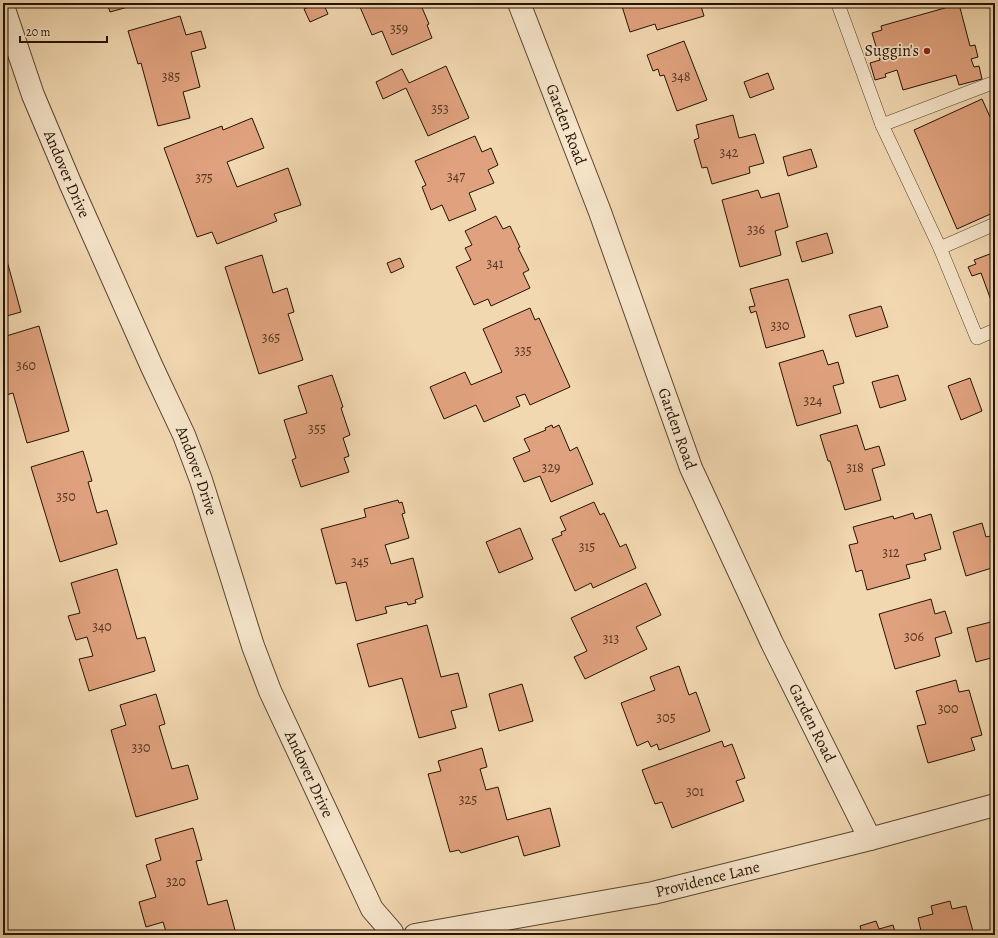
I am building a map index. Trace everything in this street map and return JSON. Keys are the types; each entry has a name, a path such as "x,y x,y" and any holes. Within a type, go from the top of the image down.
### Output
{"street":[{"name":"Garden Road","path":"519,3 600,212 691,468 772,643 870,839"},
{"name":"Andover Drive","path":"3,6 36,102 87,222 184,435 201,480 253,646 270,692 372,910 393,934"},
{"name":"Providence Lane","path":"415,935 654,893 870,839 995,805"}],"lane":[{"path":"839,3 882,125 940,248 977,338 995,330"},
{"path":"882,125 995,82"},
{"path":"940,248 995,224"}],"building":[{"path":"107,3 142,3 110,12"},
{"path":"317,3 323,3 328,14 310,22 304,9"},
{"path":"355,3 420,3 429,24 427,25 432,38 392,55 382,31 372,35 360,7 357,8"},
{"path":"621,3 700,3 704,16 657,30 655,24 630,32"},
{"name":"Suggin's","path":"959,4 970,46 975,45 978,57 971,59 974,67 979,66 982,79 959,85 956,75 903,90 897,70 885,74 886,77 875,80 870,63 880,60 872,33 882,30 881,26"},
{"path":"180,16 186,35 201,31 206,48 191,52 200,87 183,92 190,118 158,126 141,63 138,64 128,31"},
{"path":"684,41 707,100 677,111 664,75 660,76 658,69 653,71 647,55"},
{"path":"446,66 469,118 428,136 406,88 383,99 376,82 402,69 409,83"},
{"path":"768,73 774,89 750,98 744,82"},
{"path":"982,99 995,128 995,212 957,229 914,130"},
{"path":"733,115 739,138 755,134 764,163 749,167 750,173 712,184 707,167 702,168 694,140 699,138 696,125"},
{"path":"252,118 264,148 227,162 237,187 288,168 301,205 274,214 277,221 217,244 212,232 197,237 164,148 222,126 223,130"},
{"path":"475,136 482,152 491,148 498,165 488,170 494,183 469,193 476,210 449,221 442,205 431,210 422,187 426,185 415,161"},
{"path":"811,149 817,167 788,176 783,157"},
{"path":"758,190 761,198 779,193 788,227 775,231 781,255 740,267 722,200"},
{"path":"496,216 503,229 510,226 520,247 518,248 529,270 523,273 530,288 491,306 488,299 474,305 456,267 471,260 465,248 472,245 465,231"},
{"path":"827,233 833,253 802,262 796,242"},
{"path":"4,250 21,312 3,317 3,251"},
{"path":"995,252 995,311 981,273 972,276 968,267 976,264 974,260"},
{"path":"262,255 273,293 287,288 294,312 288,314 303,360 259,374 225,267"},
{"path":"400,258 404,267 391,273 387,263"},
{"path":"788,279 805,337 766,348 756,311 751,313 749,307 755,306 750,289"},
{"path":"881,306 888,327 856,337 849,315"},
{"path":"530,308 535,320 539,318 570,387 530,405 525,394 516,397 520,406 484,422 476,405 444,419 430,387 465,372 471,385 502,372 483,329"},
{"path":"39,326 69,431 27,443 13,393 3,396 3,337"},
{"path":"823,350 828,365 838,362 844,383 833,386 841,413 797,426 779,363"},
{"path":"332,375 343,407 341,408 350,435 343,438 349,456 344,458 349,472 301,487 292,460 296,458 284,420 307,413 298,386"},
{"path":"898,375 906,400 880,408 872,382"},
{"path":"970,378 982,411 961,420 948,386"},
{"path":"552,425 553,428 559,425 570,451 577,447 593,484 551,502 540,476 524,482 513,458 530,451 524,439 546,430 545,428"},
{"path":"857,425 865,450 879,446 885,465 872,469 881,500 845,510 830,461 828,461 820,435"},
{"path":"83,451 92,481 88,482 97,513 107,510 117,544 60,562 31,467"},
{"path":"398,500 399,503 402,502 405,513 402,514 409,538 385,545 391,564 413,558 423,597 415,600 416,603 408,605 407,602 385,607 387,613 356,621 346,582 336,584 321,529 366,517 364,509"},
{"path":"594,502 600,515 604,513 620,547 626,544 636,568 593,588 591,583 575,591 552,539 562,535 561,532 566,530 560,517"},
{"path":"913,513 915,519 931,514 941,549 924,554 926,560 906,565 910,578 867,590 862,570 856,572 849,545 858,543 853,527 893,516 894,519"},
{"path":"982,523 986,537 995,535 995,567 966,576 953,532"},
{"path":"520,528 533,559 499,573 486,542"},
{"path":"117,569 137,639 145,637 155,671 89,691 79,659 93,656 87,637 76,640 68,616 80,613 71,583"},
{"path":"646,583 661,615 636,627 647,649 585,679 574,657 587,651 571,618"},
{"path":"931,599 935,614 945,611 952,633 935,638 940,656 895,669 879,614"},
{"path":"995,621 995,657 976,662 967,628"},
{"path":"427,625 441,677 458,673 467,707 451,711 456,728 419,738 402,678 369,687 357,644"},
{"path":"679,666 689,695 696,692 710,731 659,750 657,744 651,747 648,741 637,746 621,703 655,690 650,677"},
{"path":"956,680 959,692 969,690 982,735 971,738 975,750 928,763 917,726 926,724 916,691"},
{"path":"522,684 533,721 499,731 489,694"},
{"path":"156,694 165,724 159,726 172,769 188,765 198,799 136,817 111,730 126,725 120,705"},
{"path":"722,741 724,747 732,744 745,778 736,781 744,801 672,828 662,802 655,804 642,770"},
{"path":"482,748 487,767 480,769 486,790 498,787 507,820 550,808 560,846 524,856 518,836 461,853 459,850 450,852 428,774 441,771 438,761"},
{"path":"193,828 202,860 196,861 208,905 227,900 236,934 167,935 163,922 146,927 139,902 156,897 146,865 161,860 155,839"},
{"path":"950,901 952,909 966,906 974,935 922,935 918,918 933,914 931,906"},
{"path":"876,921 879,929 893,925 896,935 856,935 862,933 860,926"}],"place":[{"name":"Suggin's","path":"927,51"}]}
